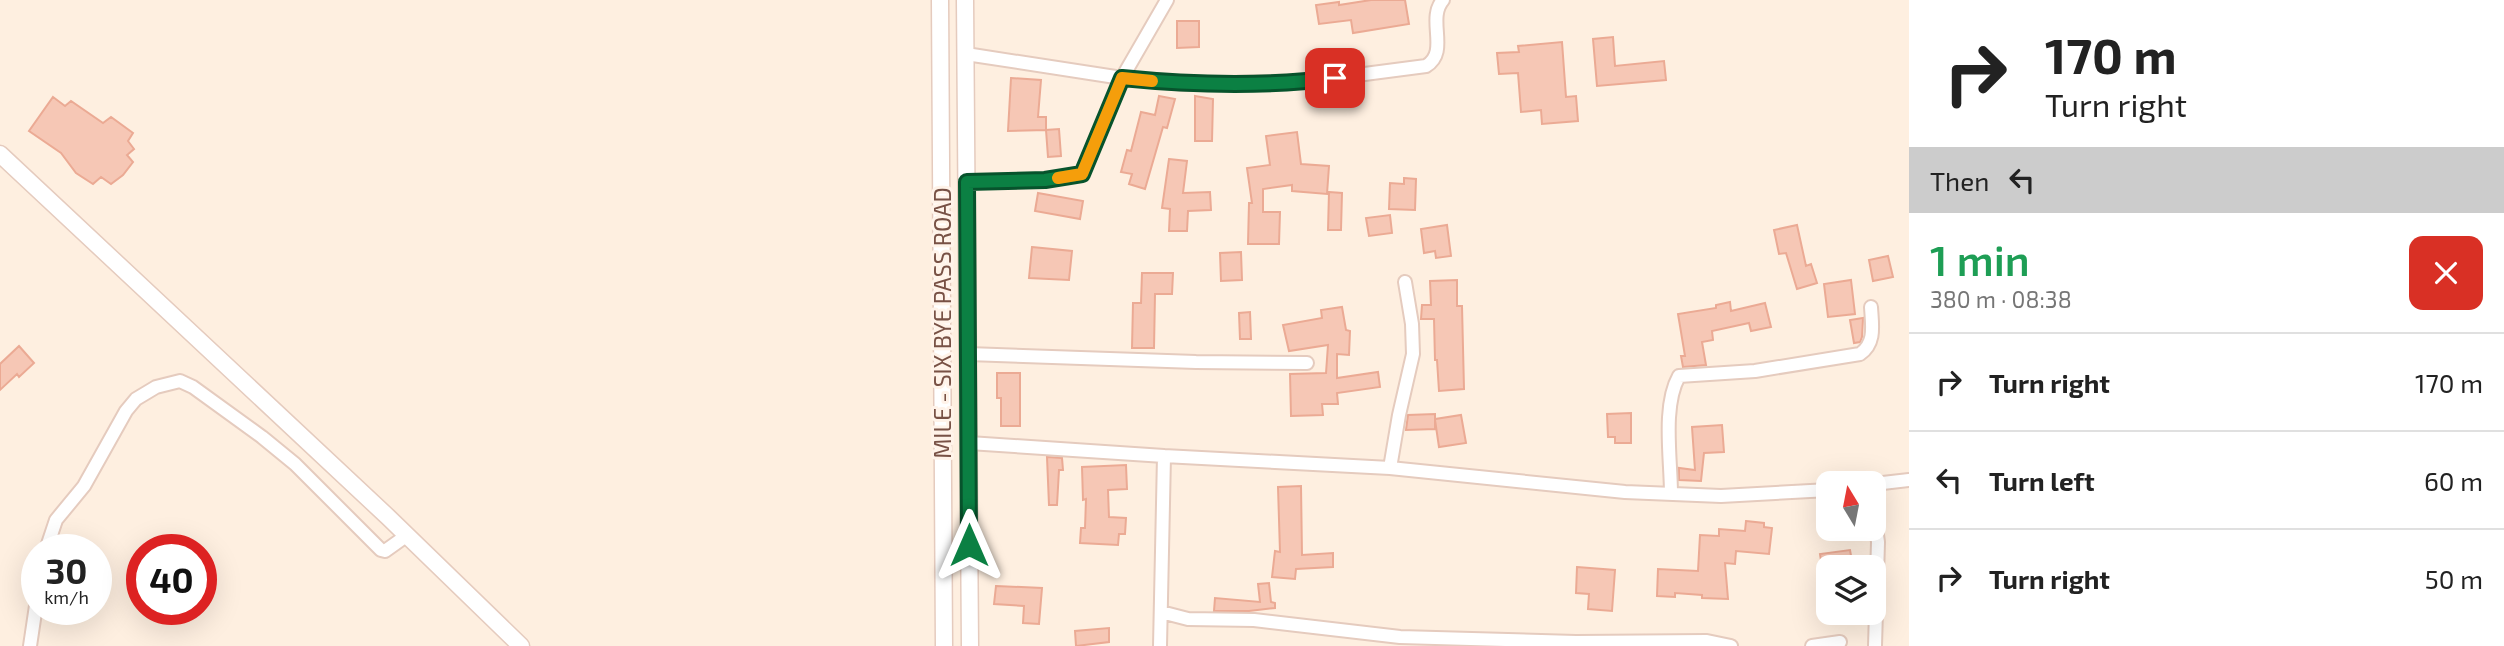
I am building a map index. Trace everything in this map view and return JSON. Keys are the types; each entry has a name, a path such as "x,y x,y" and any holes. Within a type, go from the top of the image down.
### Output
{"street":[{"name":"MILE - SIX BYE PASS ROAD","path":"940,0 943,128 944,646"},
{"path":"965,0 970,646"},
{"path":"967,182 1045,180 1082,174 1122,78 1167,0"},
{"path":"966,54 1122,78 1186,84 1311,81 1426,66 1433,62 1437,56 1436,18 1438,6 1443,0"},
{"path":"943,128 967,126"},
{"path":"0,154 521,646"},
{"path":"1390,468 1413,354 1412,324 1405,282"},
{"path":"1671,494 1670,406 1672,388 1679,376 1755,371 1860,354 1868,349 1872,335 1871,307"},
{"path":"968,355 1307,363"},
{"path":"51,534 56,520 84,486 126,411 136,399 156,387 180,381 193,387 295,464 381,550 385,551 406,536"},
{"path":"969,443 1390,468 1625,492 1721,496 1816,490"},
{"path":"1160,646 1164,456"},
{"path":"1886,483 1909,480"},
{"path":"1875,646 1878,541"},
{"path":"1161,612 1188,619 1254,620 1400,637 1576,644 1707,641 1728,646"},
{"path":"30,646 33,625"},
{"path":"1812,646 1840,642"}],"building":[{"path":"1405,0 1409,24 1353,33 1351,20 1319,24 1316,5"},
{"path":"1177,21 1199,21 1199,47 1177,48"},
{"path":"1613,37 1615,66 1664,61 1666,80 1597,86 1593,39"},
{"path":"1562,42 1566,97 1576,96 1578,121 1542,124 1541,110 1521,112 1518,73 1499,74 1497,53 1519,52 1518,46"},
{"path":"1011,78 1041,80 1038,117 1046,117 1046,130 1008,131"},
{"path":"1159,96 1175,99 1167,128 1163,127 1145,189 1129,184 1132,174 1121,172 1127,150 1131,151 1141,112 1155,115"},
{"path":"1195,96 1213,99 1212,141 1195,141"},
{"path":"53,97 65,106 71,101 103,123 111,117 133,133 128,141 134,149 127,155 133,162 123,175 111,184 101,177 93,184 76,173 61,153 29,131"},
{"path":"1059,129 1061,156 1048,157 1046,130"},
{"path":"1297,132 1301,164 1329,166 1327,194 1292,191 1292,185 1263,189 1263,212 1280,212 1279,244 1248,244 1249,203 1252,203 1247,168 1270,165 1266,136"},
{"path":"1169,159 1187,161 1183,193 1210,192 1211,210 1188,211 1187,231 1169,231 1170,209 1162,208"},
{"path":"1404,178 1416,179 1415,210 1389,209 1390,183 1404,184"},
{"path":"1329,192 1342,193 1341,230 1328,230"},
{"path":"1038,193 1083,201 1080,219 1035,211"},
{"path":"1390,215 1392,233 1369,236 1366,218"},
{"path":"1447,225 1451,256 1436,258 1435,251 1424,253 1421,229"},
{"path":"1797,225 1806,266 1811,264 1817,283 1797,289 1786,253 1779,254 1774,230"},
{"path":"1032,247 1072,251 1069,280 1029,278"},
{"path":"1241,252 1242,280 1221,281 1220,253"},
{"path":"1888,256 1893,277 1873,281 1869,260"},
{"path":"1142,273 1173,273 1172,294 1155,294 1154,348 1132,348 1133,303 1141,303"},
{"path":"1457,280 1457,306 1462,306 1464,389 1439,391 1434,319 1421,319 1422,305 1431,305 1430,281"},
{"path":"1851,280 1855,314 1828,317 1824,284"},
{"path":"1730,302 1731,311 1765,303 1771,327 1751,331 1749,323 1712,331 1713,340 1702,342 1706,365 1683,367 1681,356 1685,356 1678,314 1716,308 1716,305"},
{"path":"1342,307 1346,330 1350,331 1349,355 1337,354 1337,378 1378,372 1380,387 1337,393 1338,404 1322,404 1323,415 1291,416 1290,374 1326,373 1328,345 1289,351 1283,325 1322,318 1321,310"},
{"path":"1250,312 1251,339 1240,339 1239,313"},
{"path":"1863,318 1862,337 1860,342 1854,343 1850,320"},
{"path":"19,346 34,363 0,390 0,364"},
{"path":"997,373 1020,373 1020,426 1001,426 1001,398 997,398"},
{"path":"1631,413 1631,443 1615,443 1615,437 1608,437 1607,414"},
{"path":"1435,414 1435,419 1461,415 1466,443 1439,447 1435,420 1435,429 1406,430 1408,415"},
{"path":"1722,425 1724,452 1704,453 1701,481 1679,480 1679,468 1695,470 1692,427"},
{"path":"1047,457 1062,458 1063,470 1059,470 1057,505 1049,505"},
{"path":"1126,465 1127,489 1108,490 1109,517 1126,518 1125,534 1119,534 1118,545 1080,543 1081,528 1085,528 1086,499 1083,500 1082,467"},
{"path":"1301,486 1302,555 1333,553 1333,567 1296,569 1295,579 1272,577 1275,551 1280,552 1278,487"},
{"path":"1746,521 1764,523 1764,527 1772,528 1769,554 1736,551 1735,564 1725,563 1728,599 1675,593 1675,597 1657,596 1658,569 1698,571 1700,535 1719,536 1719,529 1745,531"},
{"path":"1850,550 1851,555 1820,555"},
{"path":"1577,567 1615,570 1612,611 1588,609 1589,594 1576,593"},
{"path":"1269,583 1271,602 1275,603 1275,608 1214,611 1215,598 1260,602 1258,584"},
{"path":"996,586 1042,588 1039,624 1023,623 1024,606 994,604"},
{"path":"1109,628 1109,642 1076,646 1075,631"}],"slow traffic":[{"path":"1058,178 1082,174 1122,78 1152,81"}],"route":[{"path":"969,545 967,182 1045,180 1082,174 1122,78 1186,84 1335,78"}]}
